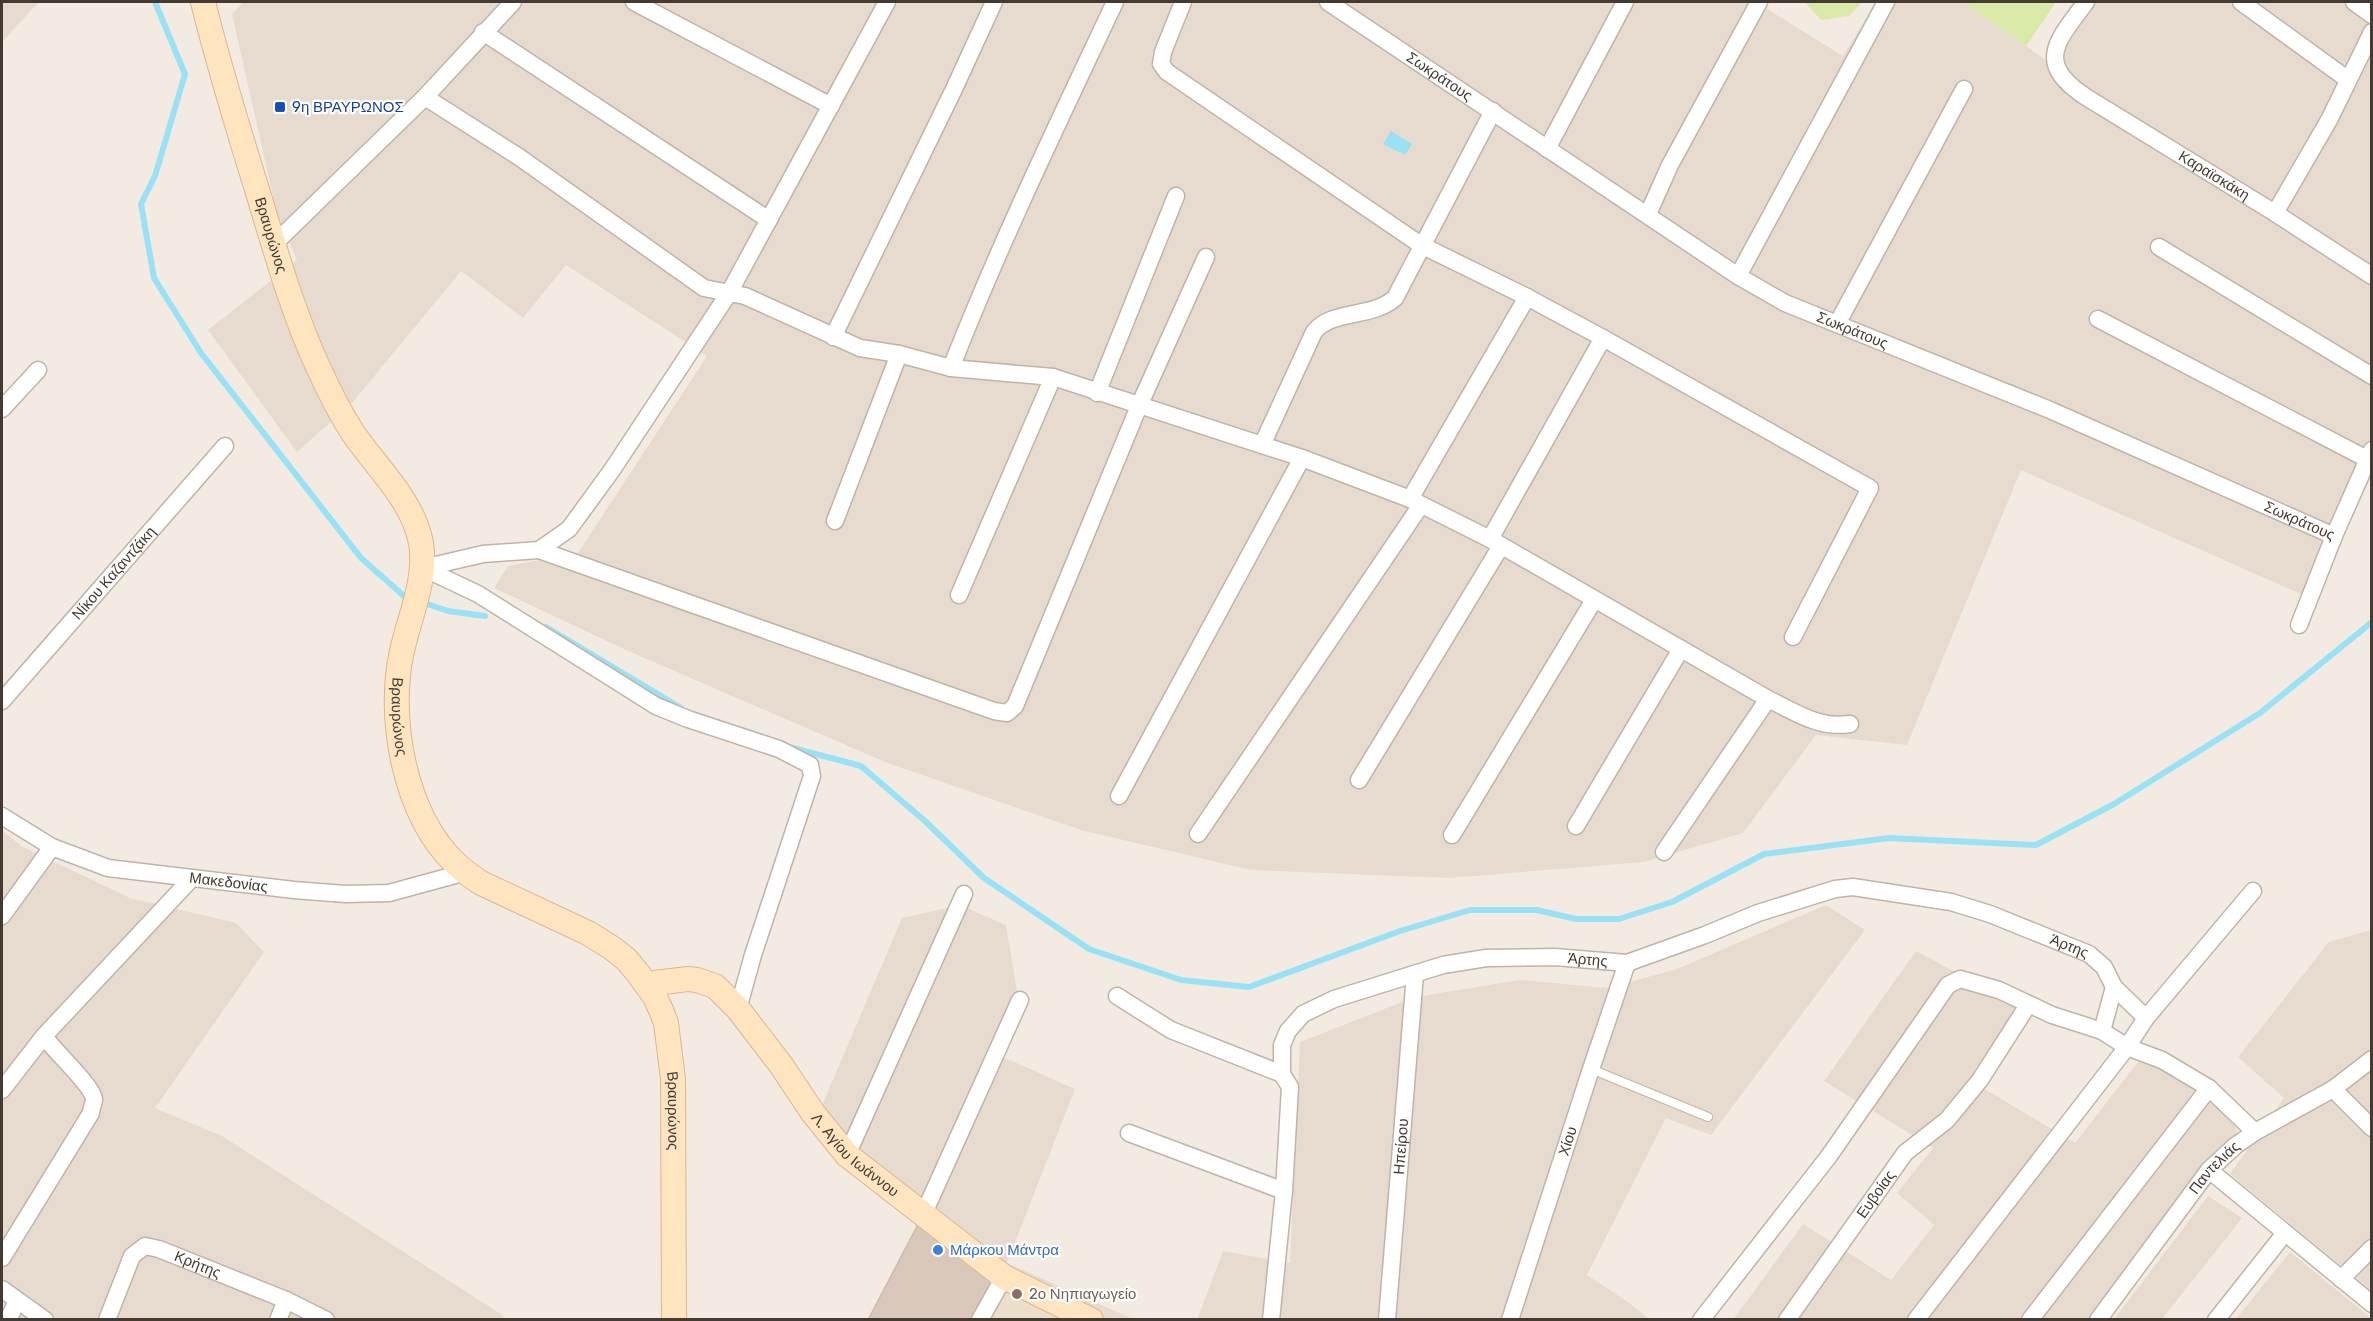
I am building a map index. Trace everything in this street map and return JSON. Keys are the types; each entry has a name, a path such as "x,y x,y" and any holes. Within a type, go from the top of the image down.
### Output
{"main road":[{"name":"Βραυρώνος","path":"206,3 237,124 273,245 314,359 353,433 407,507 420,540 421,577 401,653 397,694 399,741 410,783 427,824 444,850 465,872 482,884 596,938 626,959 655,997 666,1023 673,1079 674,1320"},
{"name":"Λ. Αγίου Ιωάννου","path":"646,984 678,979 697,980 715,986 738,1009 813,1113 847,1155 1004,1277 1091,1320"}],"street":[{"path":"273,245 425,97 513,2"},
{"path":"634,2 831,106"},
{"path":"539,550 569,529 606,479 729,293 887,2"},
{"path":"833,337 994,2"},
{"path":"951,368 1045,148 1114,2"},
{"path":"1183,2 1162,52 1161,64 1167,72 1421,245 1527,297 1603,338 1870,488 1793,637"},
{"name":"Σωκράτους","path":"1328,2 1738,276 1785,303 2050,410 2334,536 2369,454"},
{"path":"1547,149 1625,2"},
{"path":"1648,214 1670,165 1759,2"},
{"path":"1738,276 1886,2"},
{"name":"Καραϊσκάκη","path":"2086,2 2057,42 2054,51 2059,73 2064,81 2372,276"},
{"path":"2241,2 2348,79"},
{"path":"2354,2 2372,15"},
{"path":"483,32 770,220"},
{"path":"2275,213 2329,120 2348,79 2364,66 2372,32"},
{"path":"1836,324 1964,89"},
{"path":"425,97 519,157 704,288 745,296 860,348 899,354 951,368 1053,377 1302,459 1415,502 1495,543 1768,699 1820,724 1835,726 1850,724"},
{"path":"1262,445 1314,332 1322,322 1385,306 1395,298 1493,111"},
{"path":"1097,393 1176,196"},
{"path":"2159,248 2372,376"},
{"path":"421,577 483,554 539,550 994,711 1007,713 1015,706 1139,406 1206,257"},
{"path":"1198,834 1415,502 1527,297"},
{"path":"2098,319 2369,454"},
{"path":"1359,780 1495,543 1603,338"},
{"path":"835,521 899,354"},
{"path":"2,409 38,370"},
{"path":"959,595 1053,377"},
{"name":"Νίκου Καζαντζάκη","path":"2,701 225,446"},
{"path":"1119,796 1302,459"},
{"path":"2299,626 2334,536"},
{"path":"421,577 478,594 656,706 688,720 779,749 810,765 812,776 753,955 738,1009"},
{"path":"1452,835 1594,600"},
{"path":"1576,826 1682,649"},
{"path":"1664,852 1768,699"},
{"name":"Μακεδονίας","path":"2,816 52,847 108,868 345,894 389,893 465,872"},
{"path":"2,916 52,847"},
{"path":"2,1090 44,1036 192,878"},
{"name":"Άρτης","path":"1271,1320 1284,1191 1290,1087 1282,1074 1282,1045 1288,1031 1303,1014 1334,999 1443,965 1486,958 1555,957 1627,963 1705,936 1758,913 1834,889 1854,887 1951,902 1990,914 2089,954 2104,967 2114,987 2146,1017"},
{"path":"1916,1320 2127,1047 2146,1017 2253,891"},
{"path":"847,1155 964,894"},
{"name":"Χίου","path":"1510,1320 1627,963"},
{"name":"Ηπείρου","path":"1387,1320 1415,974"},
{"path":"1701,1320 1829,1156 1948,986 1960,979 1999,990 2052,1015 2102,1031 2127,1047 2162,1060 2209,1088 2255,1132"},
{"path":"2102,1031 2114,987"},
{"path":"1117,996 1171,1030 1282,1074"},
{"path":"924,1213 1020,1000"},
{"name":"Ευβοίας","path":"1787,1320 1905,1153 1947,1120 1980,1080 2028,1005"},
{"path":"2,1258 91,1113 94,1099 89,1087 53,1049 44,1036"},
{"name":"Παντελιάς","path":"2098,1320 2209,1170 2235,1146 2255,1132 2333,1089 2372,1059"},
{"path":"2030,1320 2209,1088"},
{"path":"2333,1089 2372,1128"},
{"path":"1129,1134 1284,1191"},
{"path":"2209,1170 2372,1304"},
{"path":"2216,1320 2285,1233"},
{"name":"Κρήτης","path":"107,1320 132,1256 145,1246 159,1249 286,1300 326,1320"},
{"path":"2341,1279 2372,1248"},
{"path":"980,1320 1004,1277"},
{"path":"2,1289 45,1320"},
{"path":"278,1320 286,1300"},
{"path":"8,1320 17,1301"},
{"path":"2366,1320 2372,1313"}],"lane":[{"path":"1591,1069 1708,1117"}],"shaded area":[{"path":"2,2 39,2 2,42"},
{"path":"243,2 1760,2 1759,4 1843,56 1876,2 1963,2 2050,63 2096,2 2371,2 2371,470 2305,596 2021,470 1907,745 1816,735 1743,833 1644,862 1448,878 1251,870 1081,830 885,762 626,650 494,588 508,566 578,553 707,356 566,265 523,318 461,271 353,402 297,452 208,330 297,260 277,214 232,14"},
{"path":"2,830 21,846 130,898 236,923 264,952 155,1108 222,1136 504,1316 503,1319 2,1319"},
{"path":"960,905 1006,925 1018,997 996,1054 1075,1089 1007,1263 1133,1319 868,1319 924,1213 813,1113 823,1103 902,918"},
{"path":"1826,905 1865,930 1711,1135 1666,1118 1587,1275 1649,1319 1197,1320 1223,1251 1290,1263 1300,1042 1415,997 1520,980 1608,988 1677,969"},
{"path":"2371,930 2371,1290 2230,1174 2284,1098 2238,1057 2329,942"},
{"path":"1916,951 2027,1010 1973,1082 2075,1143 2145,1053 2238,1118 2235,1143 2096,1319 1733,1320 1803,1224 1891,1280 1934,1225 1897,1193 1933,1148 1824,1081"},
{"path":"2208,1196 2242,1218 2162,1319 2114,1319"},
{"path":"2290,1252 2371,1318 2371,1319 2236,1319"},
{"name":"2ο Νηπιαγωγείο","path":"1004,1277 1070,1319 980,1320"}],"green space":[{"path":"1805,2 1862,2 1849,16 1821,20"},
{"path":"1963,2 2056,2 2026,46"}],"water":[{"path":"1391,131 1412,144 1405,155 1383,144"}],"building":[{"name":"Μάρκου Μάντρα","path":"924,1213 1004,1277 980,1320 868,1320"}],"waterway":[{"path":"155,2 185,74 155,176 141,204 154,278 201,353 361,558 404,596 412,598"},
{"path":"421,602 448,611 485,616"},
{"path":"789,747 861,766 925,821 984,878 1089,949 1181,980 1249,987 1400,931 1470,910 1537,910 1576,919 1619,919 1672,902 1764,854 1889,838 2036,845 2114,804 2260,713 2372,622"},
{"path":"546,627 681,708"}],"place":[{"name":"9η ΒΡΑΥΡΩΝΟΣ","path":"280,107"},
{"name":"Μάρκου Μάντρα","path":"938,1250"},
{"name":"2ο Νηπιαγωγείο","path":"1017,1294"}]}
